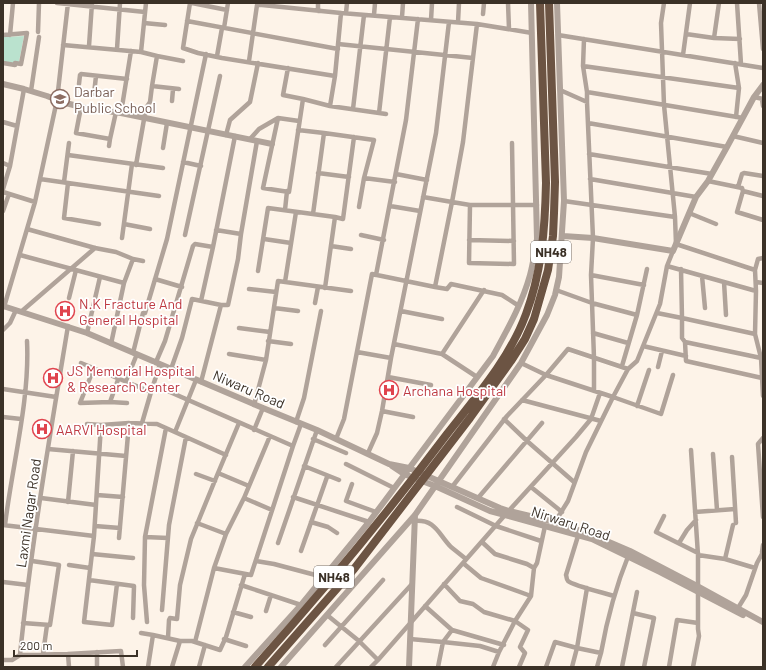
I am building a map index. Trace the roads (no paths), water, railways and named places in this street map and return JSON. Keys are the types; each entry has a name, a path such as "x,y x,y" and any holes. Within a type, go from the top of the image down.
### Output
{"highway":[{"name":"NH48","path":"268,667 354,569 498,366 516,337 526,314 538,273 544,235 546,183 540,3"},
{"name":"NH48","path":"429,464 484,400 525,339 534,319 547,276 553,236 555,182 549,3"},
{"name":"NH48","path":"255,667 413,485"}],"street":[{"path":"10,35 13,3"},
{"path":"31,91 38,34 39,3"},
{"path":"57,3 119,6 145,12"},
{"path":"141,52 146,3"},
{"path":"227,10 191,3 183,48 206,54 335,76"},
{"path":"217,56 228,3"},
{"path":"318,3 318,11"},
{"path":"330,106 338,46 347,3"},
{"path":"374,15 375,3"},
{"path":"402,17 404,3"},
{"path":"431,20 432,3"},
{"path":"458,22 459,3"},
{"path":"483,14 484,3"},
{"path":"508,3 509,29"},
{"path":"244,667 300,605 369,522 492,356 519,306 530,275 537,239 531,3"},
{"path":"281,667 414,518 521,363 547,315 559,277 563,236 564,201 557,3"},
{"path":"664,3 661,23 664,104 668,137 669,168 675,217 676,244"},
{"path":"683,55 690,3"},
{"path":"714,38 719,3"},
{"path":"737,3 741,64"},
{"path":"759,3 763,49"},
{"path":"4,306 20,255 40,179 57,100 68,4"},
{"path":"249,61 257,5 262,4 290,6 318,11 458,22 532,33"},
{"path":"89,46 92,5"},
{"path":"116,49 119,6"},
{"path":"353,109 364,15"},
{"path":"379,113 390,16"},
{"path":"376,275 384,240 406,120 418,19"},
{"path":"187,21 338,46 361,46 473,58"},
{"path":"368,453 377,433 382,411 391,358 436,133 449,22"},
{"path":"144,23 165,25"},
{"path":"435,287 463,142 476,24"},
{"path":"3,35 27,33 21,64 15,63 15,65 3,63"},
{"path":"686,34 714,38 740,39"},
{"path":"558,35 763,68"},
{"path":"584,39 583,66 587,92 590,154 590,204 593,238 591,275 594,391"},
{"path":"63,44 141,52 183,61"},
{"path":"109,146 127,79 131,51"},
{"path":"126,381 135,354 143,313 145,313 167,239 206,54"},
{"path":"122,238 128,192 146,108 150,102 157,56"},
{"path":"226,135 230,120 250,102 258,63"},
{"path":"555,522 568,501 586,452 613,397 628,369 637,360 662,297 667,266 696,197 708,181 733,136 739,117 739,88 735,63"},
{"path":"583,66 739,88"},
{"path":"288,68 283,95 330,106 386,114"},
{"path":"79,84 80,74 127,79"},
{"path":"94,94 96,76"},
{"path":"185,235 220,76"},
{"path":"3,84 31,91 81,107 272,144"},
{"path":"739,117 763,85"},
{"path":"152,86 176,89 172,101"},
{"path":"24,89 10,166 3,191 34,202"},
{"path":"560,90 587,102"},
{"path":"587,92 739,117"},
{"path":"754,97 762,99 763,106"},
{"path":"285,210 303,99"},
{"path":"81,107 76,133 110,139"},
{"path":"250,139 260,129 278,118 299,121"},
{"path":"278,118 263,188 287,191"},
{"path":"3,122 17,126"},
{"path":"163,148 167,123"},
{"path":"588,123 727,147"},
{"path":"298,130 374,140 364,178 359,207"},
{"path":"313,214 324,133"},
{"path":"201,301 235,136"},
{"path":"733,136 763,143"},
{"path":"258,271 264,239 266,208 343,218 354,137"},
{"path":"171,369 182,338 192,299 228,305 238,259 257,141"},
{"path":"69,143 64,218 99,224"},
{"path":"470,205 469,263 514,264 512,143"},
{"path":"590,154 712,174"},
{"path":"68,156 162,168"},
{"path":"183,162 201,166"},
{"path":"3,163 10,166"},
{"path":"318,173 349,177"},
{"path":"738,187 742,174 744,173 763,176"},
{"path":"396,174 427,180"},
{"path":"364,178 395,182"},
{"path":"590,178 696,197"},
{"path":"40,179 159,196"},
{"path":"708,181 742,188 743,191 763,196"},
{"path":"743,191 738,213 763,220"},
{"path":"3,211 9,194"},
{"path":"423,197 470,205 537,205"},
{"path":"564,201 675,217"},
{"path":"390,206 420,212"},
{"path":"285,282 296,212"},
{"path":"689,214 716,224"},
{"path":"325,288 336,217"},
{"path":"124,224 150,229"},
{"path":"27,229 95,248 116,252 133,259 143,261"},
{"path":"216,230 241,234"},
{"path":"361,235 384,240"},
{"path":"563,236 593,238 673,251"},
{"path":"264,239 291,243"},
{"path":"469,240 514,241"},
{"path":"142,423 154,385 158,363 182,288 193,244 213,247"},
{"path":"676,244 755,270"},
{"path":"331,246 351,249"},
{"path":"3,330 19,311 73,269 95,248"},
{"path":"20,255 124,283"},
{"path":"763,258 758,259 755,270 755,334 761,358 763,396"},
{"path":"111,344 124,283 133,259"},
{"path":"667,266 756,291"},
{"path":"68,298 73,269"},
{"path":"622,366 637,315 648,269"},
{"path":"681,269 682,338 685,342 686,361 762,378"},
{"path":"336,439 344,419 372,274 447,289 451,284 484,290 502,294 519,306"},
{"path":"591,275 644,285"},
{"path":"702,276 705,308"},
{"path":"87,333 100,277"},
{"path":"156,279 182,288"},
{"path":"254,405 266,360 278,281 351,291"},
{"path":"724,282 726,315"},
{"path":"756,282 763,284"},
{"path":"315,303 318,287"},
{"path":"249,289 276,292"},
{"path":"442,354 484,290"},
{"path":"556,290 637,315"},
{"path":"175,432 188,400 198,381 221,305"},
{"name":"Niwaru Road","path":"4,306 87,333 254,405 317,430 389,464 409,468 437,484"},
{"path":"274,308 298,311"},
{"path":"214,568 251,576 293,446 299,423 321,311"},
{"path":"401,311 442,319"},
{"path":"656,313 755,334"},
{"name":"Laxmi Nagar Road","path":"20,655 36,529 68,326"},
{"path":"240,328 270,332"},
{"path":"593,333 628,343"},
{"path":"27,341 28,356 25,392 6,496 4,525 94,536"},
{"path":"268,341 291,344"},
{"path":"685,342 761,358"},
{"path":"394,344 442,354 477,377"},
{"path":"643,346 686,356"},
{"path":"452,487 504,419 546,375 568,349 628,369"},
{"path":"658,367 662,350"},
{"path":"357,352 391,358"},
{"path":"229,354 266,360"},
{"path":"81,363 119,377 152,392"},
{"path":"521,363 546,375 661,414 673,375"},
{"path":"94,368 80,403 127,403"},
{"path":"637,406 649,370"},
{"path":"110,402 119,377"},
{"path":"388,377 431,385"},
{"path":"154,385 293,446"},
{"path":"3,389 56,397"},
{"path":"371,667 591,419 600,393"},
{"path":"522,400 601,422"},
{"path":"254,430 263,408"},
{"path":"382,411 413,417"},
{"path":"3,417 21,419"},
{"path":"504,419 574,482"},
{"path":"119,538 129,423"},
{"path":"168,638 168,620 170,618 176,619 178,616 177,604 180,585 191,539 239,423"},
{"path":"86,424 157,424 226,455"},
{"path":"478,498 542,424"},
{"path":"101,425 95,526 84,622 112,625 117,584"},
{"path":"147,622 144,585 145,537 166,428"},
{"path":"278,543 317,430"},
{"path":"195,642 214,568 226,534 244,498 270,436"},
{"path":"162,610 169,525 186,437"},
{"path":"763,438 758,444 763,517"},
{"path":"313,440 346,453"},
{"path":"48,448 126,456"},
{"path":"691,450 698,554 699,636 693,667"},
{"path":"68,502 73,451"},
{"path":"713,454 717,510"},
{"path":"725,558 734,524 735,510 732,457"},
{"path":"346,464 394,488"},
{"name":"Nirwaru Road","path":"389,464 404,474 452,487 507,513 545,526 592,539 629,553"},
{"path":"304,466 328,477 339,480"},
{"path":"218,473 249,486"},
{"path":"196,474 215,481"},
{"path":"301,551 328,477"},
{"path":"352,484 346,501 376,512"},
{"name":"Nirwaru Road","path":"437,484 490,511 555,522 595,536 698,589 763,626"},
{"path":"531,487 562,512"},
{"path":"97,495 123,497"},
{"path":"293,497 369,522"},
{"path":"41,498 96,505"},
{"path":"244,498 272,510"},
{"path":"457,507 496,526 540,541"},
{"path":"695,512 735,510"},
{"path":"664,516 656,532 680,543 698,554 725,558 755,568"},
{"path":"414,518 423,520 433,525 450,546 481,578 530,596"},
{"path":"409,667 414,518"},
{"path":"680,543 687,530 696,520"},
{"path":"312,522 328,527 337,533"},
{"path":"197,523 226,534"},
{"path":"95,526 120,528"},
{"path":"493,667 515,621 530,596 534,568 537,563 540,541 545,526"},
{"path":"578,536 566,575 567,578 570,582 614,596"},
{"path":"145,537 168,538"},
{"path":"482,542 495,554 527,564 534,568"},
{"path":"738,608 746,595 762,552 763,545"},
{"path":"597,667 606,622 629,553"},
{"path":"92,554 132,558"},
{"path":"32,561 59,565 50,625 47,625 43,654"},
{"path":"256,561 274,564 323,577"},
{"path":"69,565 90,568"},
{"path":"141,633 180,641 195,642 220,650 245,574"},
{"path":"89,580 134,586 133,618"},
{"path":"324,645 383,580"},
{"path":"3,582 28,585"},
{"path":"336,667 412,584"},
{"path":"444,584 460,601 473,604 484,612 515,621 528,630 520,647 525,653 519,667"},
{"path":"242,585 300,605"},
{"path":"572,667 577,648 587,588"},
{"name":"Nirwaru Road","path":"698,589 763,622"},
{"path":"622,667 637,592"},
{"path":"266,611 270,595"},
{"path":"424,606 452,630 504,645"},
{"path":"233,612 251,617"},
{"path":"633,613 654,618 644,667"},
{"path":"327,615 342,626 378,660"},
{"path":"669,667 678,620 698,623"},
{"path":"23,623 47,625"},
{"path":"438,667 443,642 452,630"},
{"path":"148,667 153,635"},
{"path":"224,640 246,646"},
{"path":"410,640 480,646 499,652"},
{"path":"172,667 180,641"},
{"path":"546,667 555,642 601,652"},
{"path":"199,667 206,645"},
{"path":"3,660 12,660 20,655 121,651 122,667"},
{"path":"96,652 97,667"},
{"path":"68,654 69,667"},
{"path":"11,667 12,660"}],"place":[{"name":"Darbar Public School","path":"60,99"},
{"name":"N.K Fracture And General Hospital","path":"65,311"},
{"name":"JS Memorial Hospital & Research Center","path":"53,378"},
{"name":"Archana Hospital","path":"389,390"},
{"name":"AARVI Hospital","path":"42,429"}]}
